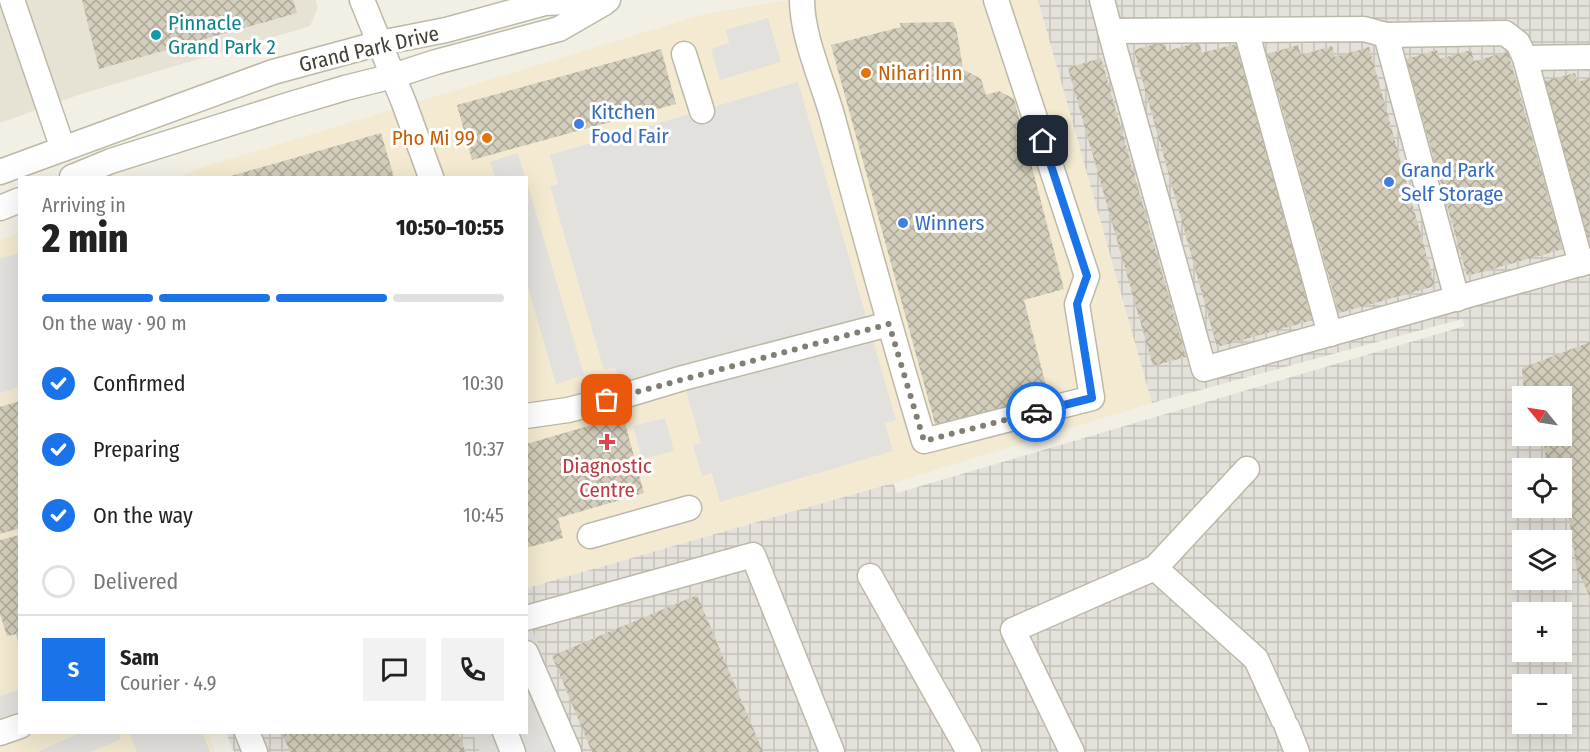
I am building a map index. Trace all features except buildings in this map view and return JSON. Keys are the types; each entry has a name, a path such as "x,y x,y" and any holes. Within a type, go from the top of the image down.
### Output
{"street":[{"path":"362,0 431,176"},
{"name":"Grand Park Drive","path":"0,172 273,72 380,43 446,30 545,3 609,0"},
{"name":"Grand Park Drive","path":"76,176 107,169 288,105 559,29 609,0"},
{"path":"802,0 807,31 924,441 1092,398 1077,304 1087,276 996,0"},
{"path":"1102,0 1110,31 1204,369 1585,263 1525,58 1518,43 1505,33 1386,35 1364,29 1110,31"},
{"path":"10,9 63,149"},
{"path":"1246,30 1330,334"},
{"path":"1386,35 1457,298"},
{"path":"684,54 702,111"},
{"path":"1525,58 1590,57"},
{"path":"0,210 18,201"},
{"path":"0,210 18,218"},
{"path":"528,416 568,410 889,324"},
{"path":"1072,752 1013,630 1155,567 1247,469"},
{"path":"590,536 689,508"},
{"path":"528,617 753,555 832,752"},
{"path":"1155,567 1256,659 1297,752"},
{"path":"870,576 969,752"},
{"path":"528,658 569,752"},
{"path":"0,733 18,727"},
{"path":"249,734 255,752"},
{"path":"506,734 513,752"}],"shaded area":[{"path":"0,0 315,0 318,7 310,26 81,94 0,123"},
{"path":"1038,0 1152,403 893,483 528,588 528,176 181,176 701,15 778,1"},
{"path":"1038,0 1590,0 1590,752 234,752 227,734 528,734 528,588 893,483 897,493 1465,326 1462,319 1152,403"},
{"path":"768,18 781,62 720,80 711,49 729,43 726,30"},
{"path":"798,82 896,420 885,423 893,451 720,502 712,473 702,476 693,445 701,443 683,379 623,396 615,367 604,370 550,186 558,184 550,155"},
{"path":"518,153 525,176 495,176 490,162"},
{"path":"528,185 584,375 556,384 528,287"},
{"path":"18,233 18,734 209,734 215,752 0,752 0,240"},
{"path":"18,253 18,387 0,393 0,259"},
{"path":"665,418 674,451 642,459 633,426"},
{"path":"531,626 580,752 480,752 473,734 528,734 528,627"},
{"path":"18,690 18,712 0,718 0,696"},
{"path":"78,734 120,734 121,739 91,752 37,752"},
{"path":"130,734 203,734 210,752 137,752"}],"way so far":[{"path":"607,400 889,324 924,441 1036,412"}],"place":[{"name":"Pinnacle Grand Park 2","path":"156,35"},
{"name":"Nihari Inn","path":"866,73"},
{"name":"Kitchen Food Fair","path":"579,124"},
{"name":"Pho Mi 99","path":"487,138"},
{"name":"Grand Park Self Storage","path":"1389,182"},
{"name":"Winners","path":"903,223"},
{"name":"Diagnostic Centre","path":"607,442"}],"route":[{"path":"1036,412 1092,398 1077,304 1087,276 1043,141"}]}
